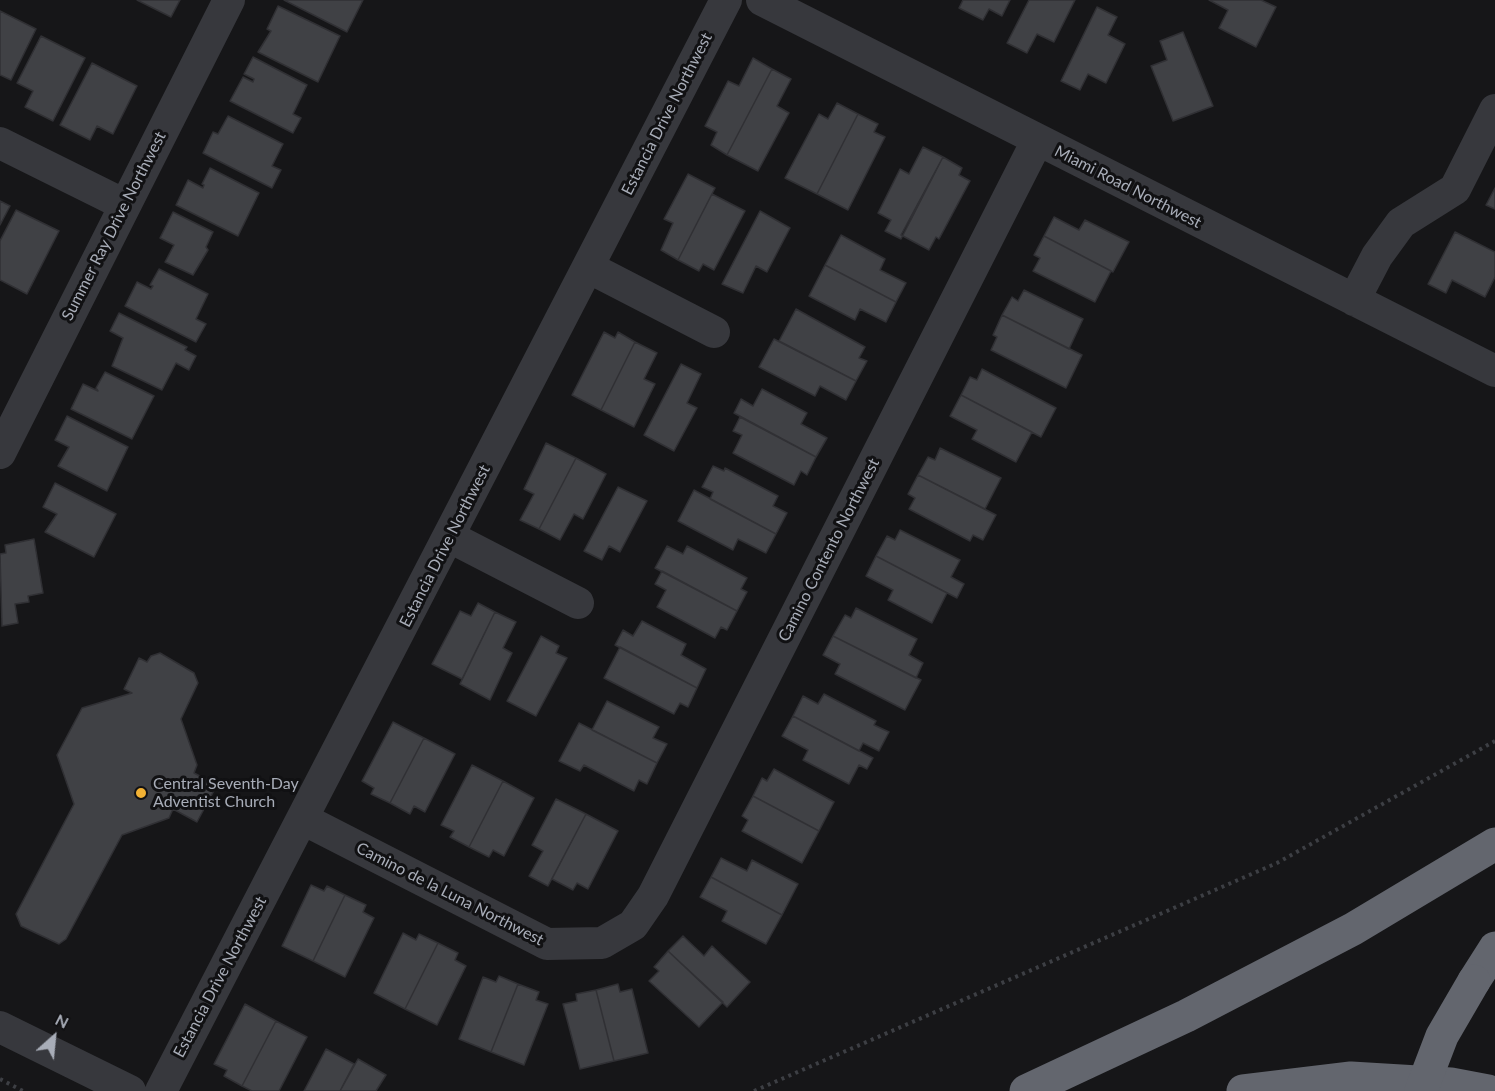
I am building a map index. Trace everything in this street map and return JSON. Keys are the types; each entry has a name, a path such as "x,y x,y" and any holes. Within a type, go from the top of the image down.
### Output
{"highway":[{"path":"1026,1091 1186,1016 1342,934 1495,844"},
{"path":"1421,1091 1442,1036 1495,948"},
{"path":"1243,1091 1351,1078 1450,1084 1488,1091"}],"street":[{"name":"Summer Ray Drive Northwest","path":"0,453 229,0"},
{"name":"Estancia Drive Northwest","path":"161,1091 450,537 726,0"},
{"name":"Miami Road Northwest","path":"762,0 1495,371"},
{"path":"1354,300 1377,256 1401,223 1455,189 1495,110"},
{"name":"Camino Contento Northwest","path":"602,944 633,925 653,896 1037,141"},
{"path":"0,143 125,205"},
{"path":"588,267 714,332"},
{"path":"450,537 578,603"},
{"name":"Camino de la Luna Northwest","path":"303,819 547,944 602,944"},
{"path":"0,1027 130,1091"}],"path":[{"path":"754,1091 1277,864 1495,741"},
{"path":"0,1079 23,1091"}],"building":[{"path":"137,0 180,0 171,17"},
{"path":"284,0 363,0 347,32"},
{"path":"963,0 1010,0 1002,16 989,9 983,20 959,8"},
{"path":"1029,0 1075,0 1054,42 1037,34 1027,53 1007,43"},
{"path":"1209,0 1261,0 1276,7 1256,47 1219,28 1228,10"},
{"path":"278,6 340,36 318,82 258,52 271,31 267,29"},
{"path":"1097,7 1117,17 1108,35 1125,44 1106,83 1088,74 1080,90 1061,81"},
{"path":"0,11 36,29 11,80 0,75"},
{"path":"1183,32 1213,106 1173,121 1151,66 1167,60 1160,41"},
{"path":"41,36 85,58 53,121 25,107 33,91 17,83"},
{"path":"253,57 307,85 293,114 301,118 293,133 230,101 243,77 253,82 254,79 244,74"},
{"path":"753,58 772,69 727,155 711,145 717,132 705,126 728,81 739,86"},
{"path":"92,63 137,86 113,134 97,126 90,140 60,125"},
{"path":"772,69 791,79 777,106 789,113 758,171 727,155"},
{"path":"837,103 858,114 817,194 785,178 819,114 828,119"},
{"path":"858,114 878,124 874,132 885,137 848,210 817,194"},
{"path":"228,116 283,144 272,166 281,170 272,188 203,153 213,132 218,134"},
{"path":"923,147 943,157 901,239 885,231 891,220 878,213 900,169 909,174"},
{"path":"943,157 962,168 959,175 970,181 939,239 936,237 929,250 901,235"},
{"path":"210,168 259,193 238,236 176,205 188,180 203,188 202,184"},
{"path":"688,174 715,188 678,260 661,250 673,223 664,219"},
{"path":"1495,188 1495,209 1486,205"},
{"path":"712,194 745,211 714,270 703,264 699,271 678,260"},
{"path":"0,201 10,206 0,225"},
{"path":"16,210 59,231 27,294 0,280 0,241"},
{"path":"760,211 790,228 767,272 756,266 743,293 722,284"},
{"path":"173,212 213,232 206,247 208,250 193,275 165,262 174,245 160,238"},
{"path":"1054,217 1079,230 1085,220 1129,242 1113,272 1044,236"},
{"path":"1455,232 1495,252 1495,277 1485,297 1452,280 1446,293 1428,284"},
{"path":"841,235 885,259 880,270 906,283 896,302 825,265"},
{"path":"1044,236 1111,271 1095,302 1033,271 1040,258 1034,255"},
{"path":"825,265 896,302 886,322 860,309 855,320 809,296"},
{"path":"159,269 208,294 196,319 206,324 196,342 125,306 137,282 151,289 153,286 150,285"},
{"path":"1024,290 1083,319 1069,349 1002,315 1012,297 1018,301"},
{"path":"796,309 865,347 859,358 867,361 856,381 779,341"},
{"path":"119,313 187,347 185,350 196,356 189,370 176,363 162,390 112,366 123,338 110,331"},
{"path":"1002,315 1082,355 1066,388 991,350 997,337 993,335"},
{"path":"604,332 615,338 618,332 635,342 601,410 572,395"},
{"path":"774,339 856,381 846,400 820,386 815,396 759,367"},
{"path":"635,342 657,353 644,379 655,384 634,427 601,410"},
{"path":"681,364 701,374 687,403 697,408 674,451 644,435"},
{"path":"982,369 1056,408 1041,437 961,395 970,377 977,380"},
{"path":"105,372 154,396 132,439 71,409 83,384 98,391 96,388"},
{"path":"762,389 807,413 801,424 827,438 816,457 734,413 741,399 753,406"},
{"path":"961,395 1032,432 1016,462 972,439 977,430 950,416"},
{"path":"67,416 128,447 107,491 58,466 69,447 55,440"},
{"path":"740,417 816,457 807,475 801,471 794,485 733,453 742,435 733,431"},
{"path":"546,443 576,458 539,529 520,520 534,494 524,489"},
{"path":"940,448 1001,478 985,509 918,475 928,457 935,460"},
{"path":"576,458 606,474 583,519 574,514 560,540 539,529"},
{"path":"713,466 724,471 725,468 778,496 773,506 787,513 776,534 710,499 713,492 702,487"},
{"path":"918,475 996,515 983,540 973,535 970,541 909,509 915,498 908,494"},
{"path":"55,483 116,514 94,557 45,532 57,514 43,507"},
{"path":"618,487 647,501 620,552 609,546 602,560 584,551"},
{"path":"694,490 776,534 766,553 738,539 733,550 678,521"},
{"path":"900,530 960,560 951,577 964,584 957,598 876,556 887,536 895,540"},
{"path":"34,539 43,593 28,596 29,602 15,604 18,623 2,626 0,554 6,553 5,545"},
{"path":"667,546 683,554 687,546 747,578 741,589 747,592 737,611 655,568"},
{"path":"876,556 947,593 932,623 888,600 893,590 866,576"},
{"path":"662,571 737,611 727,630 721,627 715,638 657,607 666,590 655,584"},
{"path":"478,603 495,612 462,679 432,664 460,611 471,616"},
{"path":"856,608 917,639 909,655 923,663 916,678 833,636 845,615 851,618"},
{"path":"495,612 516,622 503,648 512,653 490,700 460,684"},
{"path":"642,621 686,644 681,655 706,669 697,688 615,645 623,630 633,636"},
{"path":"541,636 559,646 556,653 567,658 536,716 507,701"},
{"path":"833,636 921,680 905,710 835,674 840,664 823,655"},
{"path":"620,647 697,688 688,707 680,703 674,714 604,678"},
{"name":"Central Seventh-Day Adventist Church","path":"160,653 194,673 198,683 181,719 197,765 194,773 217,785 197,822 173,809 169,818 122,835 66,939 59,944 21,926 16,914 74,804 57,755 82,708 132,693 124,689 139,658 147,662 151,656"},
{"path":"824,694 876,721 874,725 889,732 879,751 863,743 859,751 793,716 803,696 818,704"},
{"path":"607,701 659,727 653,738 667,744 657,763 592,730"},
{"path":"793,716 873,758 867,769 859,765 849,784 803,760 808,750 782,736"},
{"path":"393,722 424,738 390,803 371,794 374,788 362,781"},
{"path":"579,723 657,763 647,784 639,780 634,791 584,765 580,771 559,761"},
{"path":"424,738 455,754 425,812 414,806 410,814 390,803"},
{"path":"472,765 503,781 469,847 450,837 454,831 441,825"},
{"path":"774,769 834,802 819,831 753,796 762,778 767,781"},
{"path":"503,781 534,798 504,856 493,850 489,857 469,847"},
{"path":"753,796 819,831 802,863 742,831 748,820 742,816"},
{"path":"556,799 586,814 548,886 529,876 543,851 532,845"},
{"path":"586,814 618,831 588,889 577,883 573,890 552,879"},
{"path":"721,858 747,871 752,860 798,884 782,915 711,877"},
{"path":"711,877 782,915 766,944 722,921 727,911 700,897"},
{"path":"311,885 324,891 327,886 345,895 313,961 282,946"},
{"path":"345,895 366,905 363,912 374,918 345,977 313,961"},
{"path":"403,933 416,940 419,934 438,943 405,1009 374,993"},
{"path":"683,936 704,956 712,946 750,982 727,1007 668,951"},
{"path":"438,943 458,953 455,960 466,966 437,1025 405,1009"},
{"path":"668,951 723,1002 699,1027 649,981 659,971 654,967"},
{"path":"499,976 518,984 491,1052 459,1039 483,977 496,982"},
{"path":"518,984 539,992 536,1000 548,1004 524,1065 491,1052"},
{"path":"618,984 620,992 632,989 648,1053 614,1061 596,990"},
{"path":"596,990 614,1061 580,1069 563,1004 577,1001 576,994"},
{"path":"245,1004 276,1021 242,1086 224,1076 227,1070 214,1064"},
{"path":"276,1021 307,1037 279,1091 252,1091 242,1086"},
{"path":"326,1049 354,1064 340,1091 304,1091"},
{"path":"358,1059 386,1075 376,1091 340,1091"}],"place":[{"name":"Central Seventh-Day Adventist Church","path":"141,793"}]}
